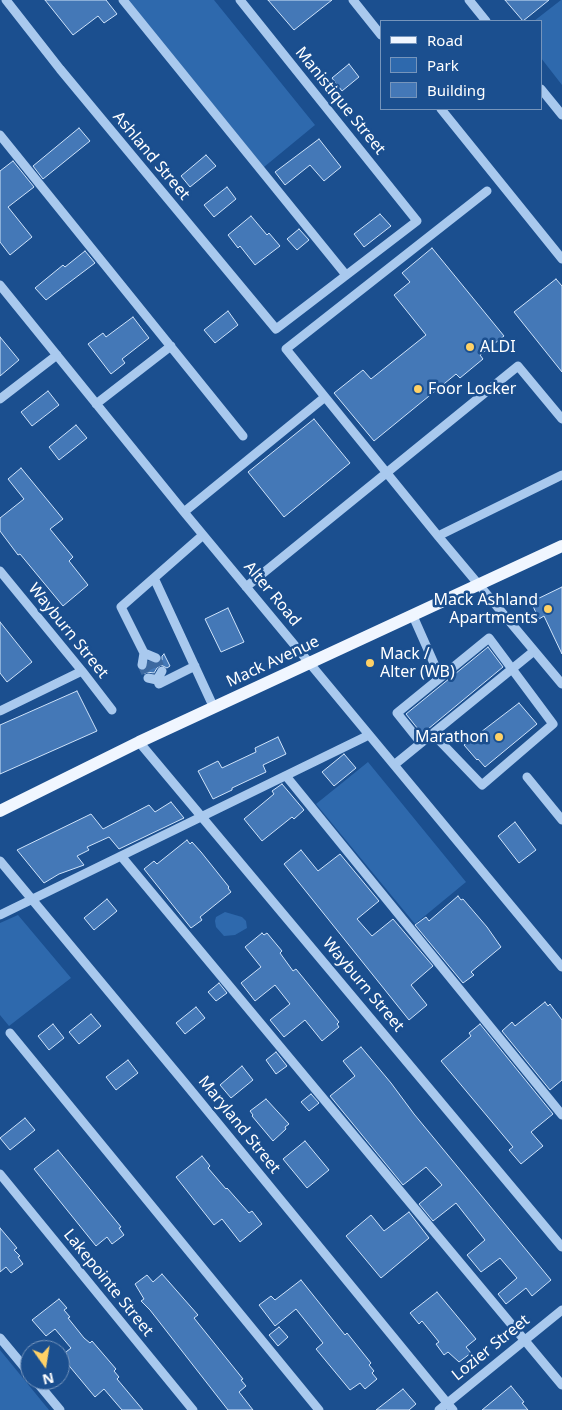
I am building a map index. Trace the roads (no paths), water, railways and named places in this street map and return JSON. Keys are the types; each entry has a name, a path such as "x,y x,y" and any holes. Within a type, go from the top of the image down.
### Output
{"main road":[{"name":"Mack Avenue","path":"0,811 139,742 562,546"}],"street":[{"name":"Ashland Street","path":"6,0 66,77 276,329 346,275"},
{"path":"123,0 346,275"},
{"name":"Manistique Street","path":"240,0 417,221 346,275"},
{"path":"353,0 380,34"},
{"path":"469,0 485,20"},
{"path":"542,90 562,115"},
{"path":"442,110 562,259"},
{"path":"0,135 243,436"},
{"path":"487,191 286,349 438,536 561,683"},
{"name":"Alter Road","path":"0,285 184,512 562,967"},
{"path":"96,404 171,346"},
{"path":"0,399 57,355"},
{"path":"246,587 518,366 562,419"},
{"path":"184,512 325,397"},
{"path":"438,536 562,474"},
{"path":"147,659 121,607 203,535"},
{"name":"Wayburn Street","path":"0,571 112,710"},
{"path":"154,578 214,708"},
{"path":"413,616 440,677"},
{"path":"421,744 397,712 489,638 553,724 482,784 433,734"},
{"path":"394,765 534,650"},
{"path":"155,676 159,684 195,666"},
{"path":"553,674 562,668"},
{"path":"0,711 82,671"},
{"path":"0,915 369,735"},
{"name":"Wayburn Street","path":"139,742 562,1248"},
{"path":"286,776 562,1115"},
{"path":"526,777 562,820"},
{"path":"121,856 562,1385"},
{"name":"Maryland Street","path":"0,861 450,1406"},
{"path":"10,1033 319,1410"},
{"name":"Lakepointe Street","path":"0,1174 193,1410"},
{"name":"Lozier Street","path":"439,1410 450,1406 562,1310"},
{"path":"0,1338 20,1362"},
{"path":"43,1390 60,1410"}],"tunnel":[{"path":"156,658 162,671"},
{"path":"148,661 155,676"},
{"path":"142,665 148,678"}],"place":[{"name":"ALDI","path":"470,347"},
{"name":"Foor Locker","path":"418,389"},
{"name":"Mack Ashland Apartments","path":"548,609"},
{"name":"Mack / Alter (WB)","path":"370,663"},
{"name":"Marathon","path":"499,737"}]}
